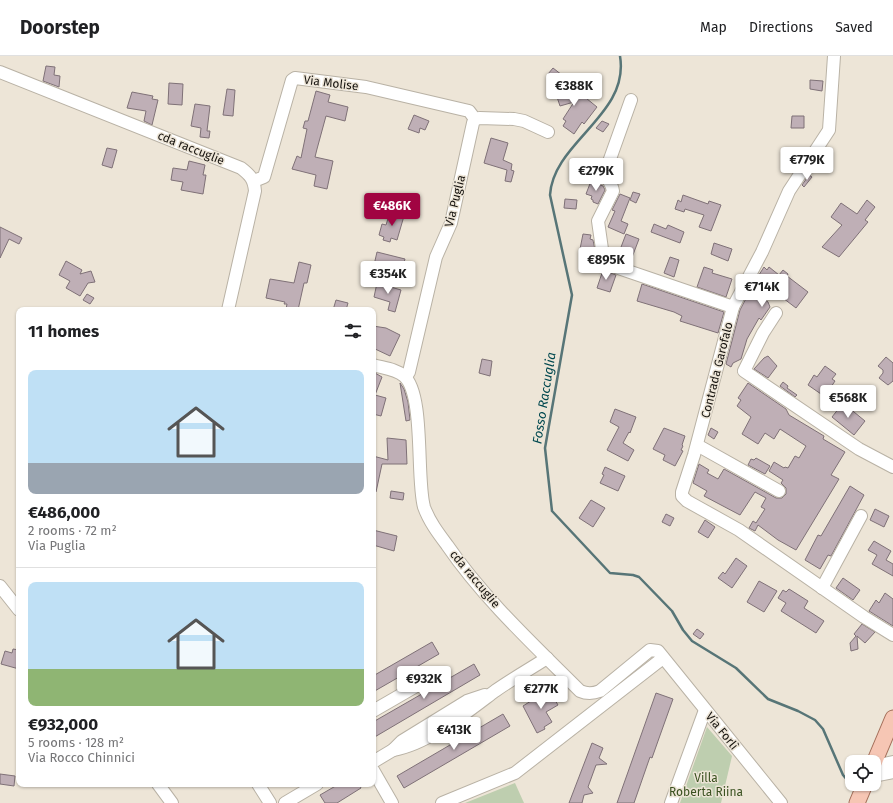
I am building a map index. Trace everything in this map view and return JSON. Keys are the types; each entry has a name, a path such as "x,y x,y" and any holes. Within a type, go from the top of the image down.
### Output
{"main road":[{"path":"877,755 893,718"},
{"path":"857,803 862,791"}],"street":[{"name":"Contrada Garofalo","path":"834,56 829,130 789,191 762,252 733,307 697,445 684,483 682,496 687,501 739,530 864,618 893,635"},
{"name":"cda raccuglie","path":"0,72 241,168 249,174 254,181"},
{"name":"Via Molise","path":"254,181 264,177 292,80 295,78 366,87 403,95 469,111 476,120"},
{"path":"631,100 605,173 606,180 613,186 613,191 598,221 604,264 733,307"},
{"path":"476,120 514,119 524,121 548,132"},
{"name":"Via Puglia","path":"406,377 409,372 436,256 451,223 472,123 476,120"},
{"path":"229,307 255,191 254,181"},
{"path":"776,313 763,332 744,371 859,449 893,467"},
{"path":"376,366 399,373 406,377"},
{"name":"cda raccuglie","path":"406,377 414,399 419,436 424,505 430,521 476,584 546,658 580,691 592,694 600,691 650,650 658,651 663,658"},
{"path":"697,445 779,491"},
{"path":"822,588 862,516"},
{"path":"0,586 16,606"},
{"path":"376,760 393,750 402,741 467,702 495,691 546,658"},
{"path":"442,803 515,773 663,658"},
{"name":"Via Forlì","path":"663,658 781,803"},
{"path":"376,709 437,674"},
{"path":"671,803 705,710"},
{"path":"881,765 893,762"},
{"path":"881,775 893,772"},
{"path":"376,775 392,803"},
{"path":"160,787 172,803"},
{"path":"260,787 270,803"},
{"path":"286,803 312,787"}],"green space":[{"name":"Villa Roberta Riina","path":"707,727 732,756 721,803 680,803"},
{"path":"515,783 524,803 465,803"}],"building":[{"path":"46,66 55,67 54,75 60,76 59,87 43,81"},
{"path":"553,68 562,75 556,81 548,74"},
{"path":"560,77 565,81 563,83 578,97 581,94 597,107 584,124 582,122 574,134 563,126 566,121 563,119 574,102 560,106 557,97 562,92 553,85"},
{"path":"810,80 823,81 822,91 810,89"},
{"path":"169,83 183,84 182,105 168,104"},
{"path":"227,89 235,90 233,116 223,115"},
{"path":"316,91 330,95 328,102 348,107 345,121 326,116 317,149 315,157 333,161 327,189 314,186 316,175 292,169 297,156 301,158 307,129 303,128 305,121 308,121"},
{"path":"132,92 153,96 152,99 158,100 152,125 144,121 146,111 127,108"},
{"path":"195,104 210,106 207,131 210,131 209,138 200,137 201,128 191,126"},
{"path":"414,115 429,121 425,130 420,128 419,133 408,129"},
{"path":"792,116 804,116 804,128 791,128"},
{"path":"602,121 609,124 603,132 596,128"},
{"path":"491,138 508,143 503,160 512,164 511,170 514,171 511,182 505,181 507,170 484,163"},
{"path":"107,148 117,150 112,168 102,165"},
{"path":"189,161 205,165 203,175 206,175 203,194 181,190 183,182 171,180 173,168 187,170"},
{"path":"588,168 595,171 593,177 586,174"},
{"path":"809,175 812,177 804,187 802,185"},
{"path":"591,181 603,186 605,190 598,204 593,202 591,199 592,196 586,194"},
{"path":"633,192 640,194 636,203 630,200"},
{"path":"620,194 630,198 621,221 628,224 624,234 608,227 615,211 612,210"},
{"path":"683,195 708,204 709,201 721,205 711,231 699,227 704,215 685,209 684,212 675,209 678,200 681,202"},
{"path":"565,199 577,200 576,209 564,208"},
{"path":"867,200 875,207 865,220 868,222 839,257 822,247 842,225 831,217 841,203 857,214"},
{"path":"390,212 404,216 397,240 391,238 390,242 383,240 384,237 379,235 382,224 386,225"},
{"path":"654,224 666,229 668,225 684,232 680,243 651,232"},
{"path":"0,227 22,238 19,244 9,239 0,258"},
{"path":"583,234 591,235 590,239 593,240 595,250 580,249"},
{"path":"626,234 639,239 631,260 618,255"},
{"path":"714,243 732,249 728,261 711,254"},
{"path":"377,252 405,259 403,266 401,265 397,283 394,270 374,265"},
{"path":"670,257 679,260 674,277 664,273"},
{"path":"66,261 82,270 80,274 91,271 95,282 88,283 80,296 66,288 70,281 59,275"},
{"path":"299,262 311,265 307,283 304,283 299,307 286,307 287,304 284,304 285,302 266,298 270,279 294,283"},
{"path":"704,267 713,270 712,273 732,279 726,297 697,287"},
{"path":"764,267 767,270 769,267 779,275 783,270 788,274 787,276 808,292 796,308 762,282 763,285 757,294 768,302 770,307 761,320 759,318 747,339 741,359 733,363 731,367 726,364 740,310 751,289 759,279 757,278"},
{"path":"603,270 616,275 610,292 597,288"},
{"path":"377,283 401,290 395,312 388,310 390,302 374,297"},
{"path":"642,284 724,312 718,333 680,321 682,316 674,312 637,301"},
{"path":"87,294 94,298 90,304 83,300"},
{"path":"336,300 348,303 347,307 334,307"},
{"path":"376,326 386,328 400,335 390,356 376,349"},
{"path":"768,356 777,366 768,378 754,369 764,358"},
{"path":"886,357 893,363 893,381 888,385 879,378 883,373 883,370 878,366"},
{"path":"482,359 492,361 490,376 479,373"},
{"path":"825,366 836,374 832,379 835,381 827,393 823,391 821,394 808,385 814,375 817,377"},
{"path":"376,374 382,377 376,392"},
{"path":"783,382 788,386 787,388 797,395 795,397 780,386"},
{"path":"400,383 404,389 408,402 410,420 406,421"},
{"path":"748,383 786,409 789,415 824,436 823,439 845,452 831,475 839,479 796,550 778,540 758,525 755,531 749,528 753,521 756,523 765,509 761,507 766,498 755,492 740,515 704,496 707,491 693,483 699,464 709,470 707,473 718,479 724,469 776,498 782,498 786,494 786,488 781,483 783,480 769,471 774,462 784,468 788,468 795,456 799,458 806,446 780,429 774,439 765,433 758,444 742,434 751,417 737,406 741,400 738,398"},
{"path":"376,395 386,398 381,416 376,415"},
{"path":"843,403 865,421 854,435 832,417"},
{"path":"615,409 636,417 630,433 629,432 623,443 634,450 628,461 607,450 619,427 610,422"},
{"path":"664,428 685,436 681,450 683,451 675,466 663,460 665,455 653,449"},
{"path":"711,428 718,432 714,439 708,435"},
{"path":"387,438 406,440 407,464 382,464 376,492 376,457 388,460"},
{"path":"756,458 770,466 765,474 748,465 751,459 754,460"},
{"path":"605,467 625,476 618,491 600,483 604,475 602,474"},
{"path":"850,486 864,495 831,556 828,555 820,569 805,560 818,535 821,536"},
{"path":"391,491 404,493 403,500 390,498"},
{"path":"591,500 605,508 593,527 579,518"},
{"path":"875,509 889,516 884,527 870,520"},
{"path":"666,514 674,518 670,526 662,522"},
{"path":"705,520 715,527 708,538 698,532"},
{"path":"376,531 397,536 394,551 376,546"},
{"path":"874,541 891,551 886,560 893,564 893,576 872,564 877,555 868,550"},
{"path":"736,558 747,566 732,588 718,578 723,572 725,574"},
{"path":"843,578 860,590 853,600 836,588"},
{"path":"759,581 777,591 764,612 747,602"},
{"path":"789,589 808,601 804,608 824,621 816,633 781,611 786,603 778,598 783,590 786,592"},
{"path":"885,593 893,599 893,626 869,611 876,600 879,603"},
{"path":"862,624 875,632 865,643 857,636 858,649 851,651 850,643 856,636 854,634"},
{"path":"697,629 704,634 700,639 693,634"},
{"path":"432,642 439,654 376,690 376,674"},
{"path":"13,649 16,650 16,668 1,664 5,651 12,653"},
{"path":"474,664 480,675 376,736 376,720"},
{"path":"549,690 558,705 546,712 552,722 544,727 545,729 537,733 523,706 534,699 535,695 539,696"},
{"path":"656,693 673,699 634,803 617,803"},
{"path":"503,714 510,726 404,788 397,776"},
{"path":"592,743 603,748 599,758 607,764 596,765 588,787 593,793 584,795 582,803 569,803"},
{"path":"0,774 15,776 14,786 0,784"},
{"path":"334,787 361,788 337,803 325,803 320,795"}],"waterway":[{"name":"Fosso Raccuglia","path":"620,56 620,77 614,95 603,112 564,159 554,176 550,195 572,295 545,448 552,511 610,573 639,577 672,611 683,630 692,641 736,668 768,699 798,711 815,720 823,729 845,777"}]}
